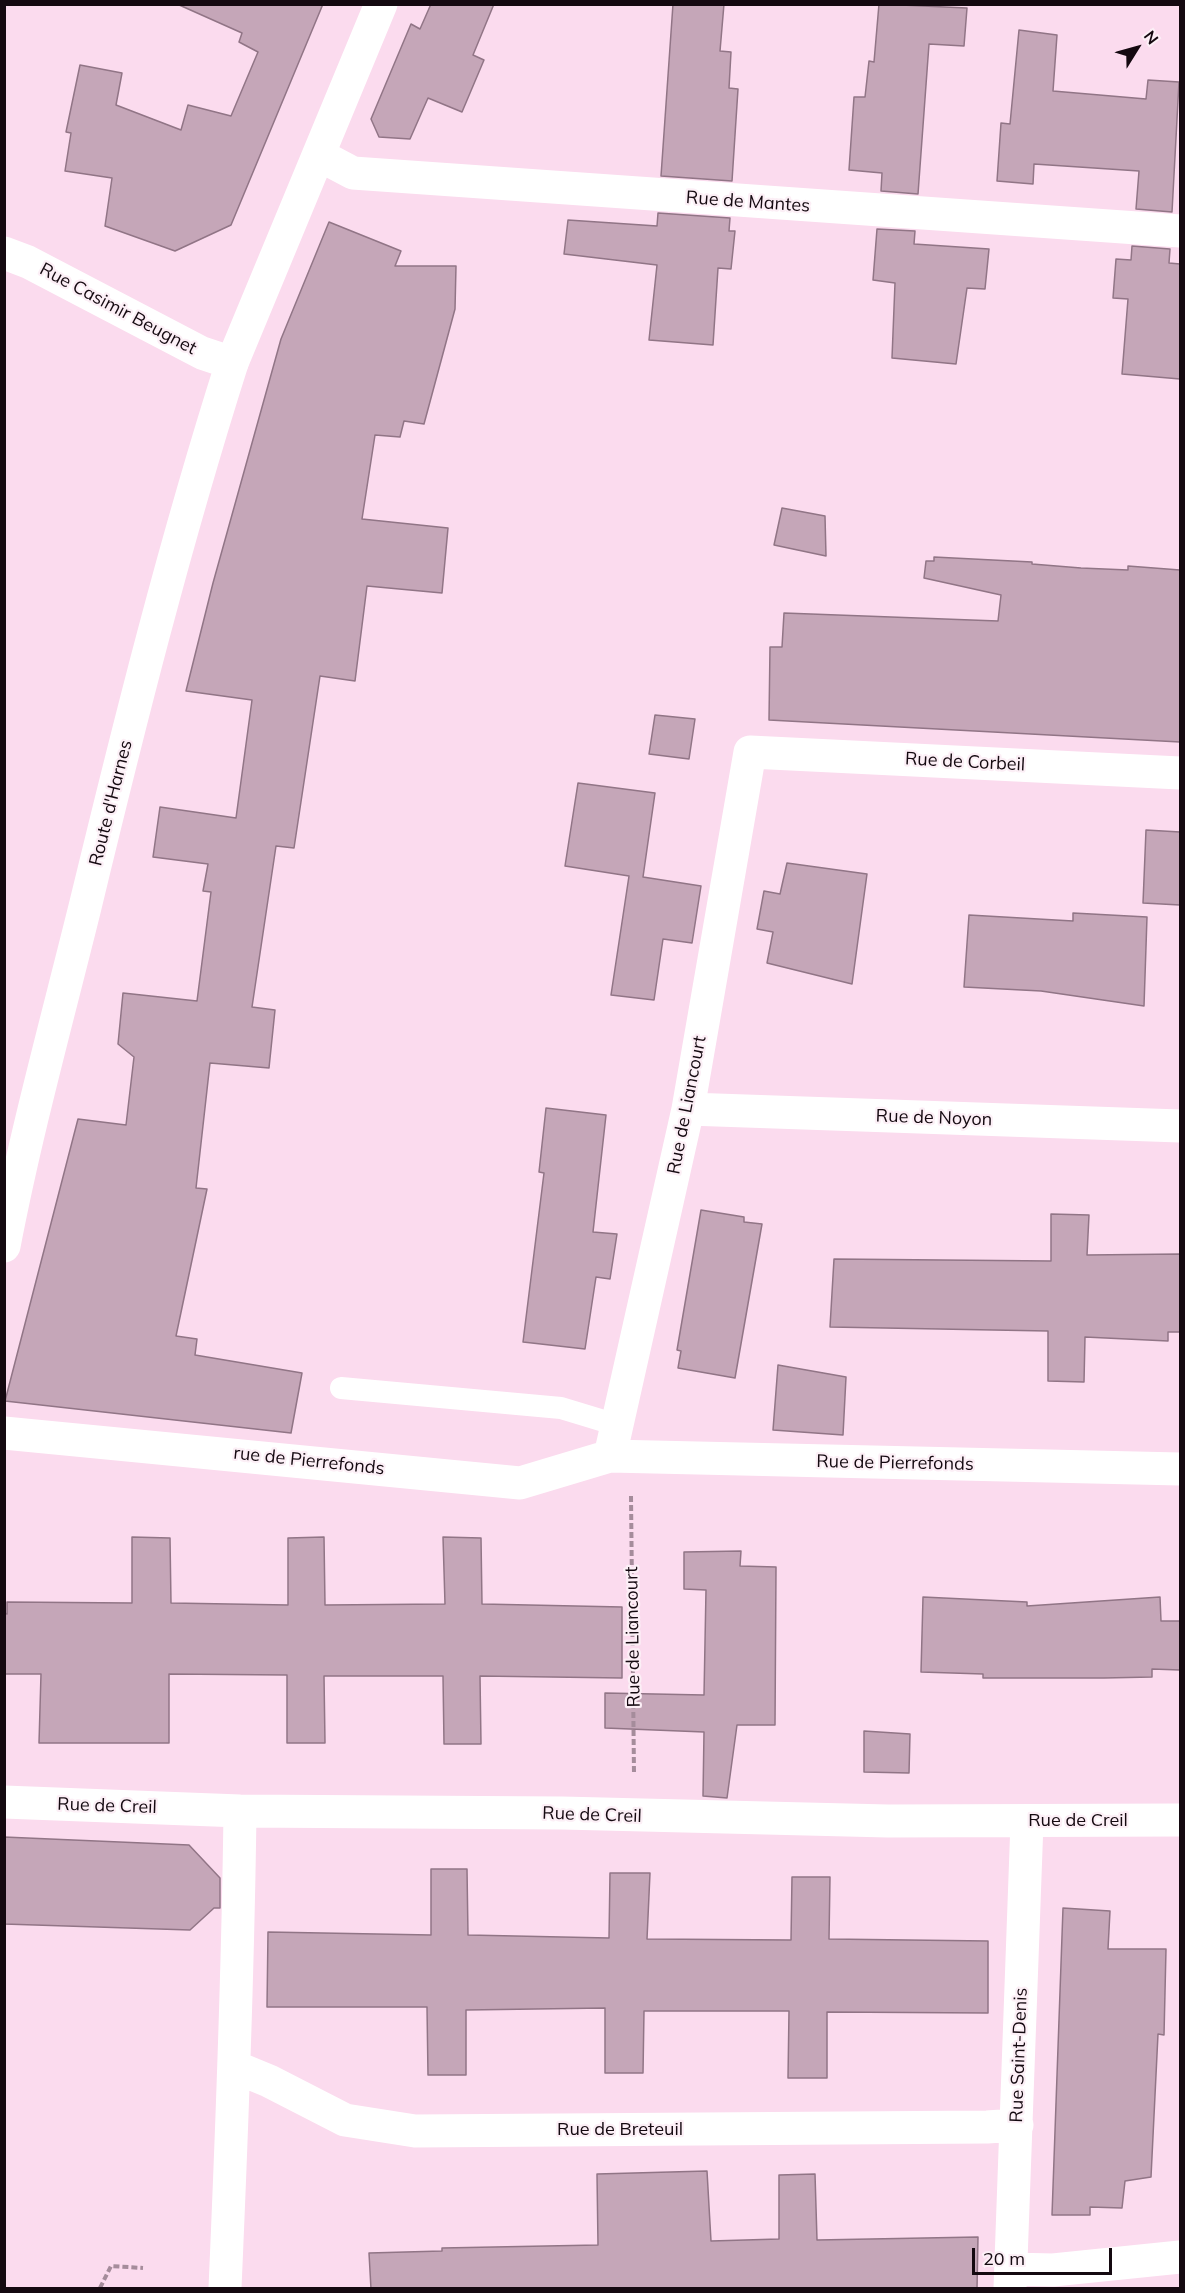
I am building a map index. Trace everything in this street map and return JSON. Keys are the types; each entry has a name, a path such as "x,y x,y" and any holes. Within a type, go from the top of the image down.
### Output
{"street":[{"name":"Route d'Harnes","path":"4,1246 18,1173 125,745 197,472 232,363 381,4"},
{"name":"Rue de Mantes","path":"319,155 353,173 1180,231"},
{"name":"Rue Casimir Beugnet","path":"4,253 28,262 202,353 232,363"},
{"name":"Rue de Corbeil","path":"750,752 1180,773"},
{"name":"Rue de Liancourt","path":"619,1447 688,1109 750,752"},
{"name":"Rue de Noyon","path":"688,1109 1180,1126"},
{"name":"rue de Pierrefonds","path":"4,1433 520,1483 619,1447"},
{"name":"Rue de Pierrefonds","path":"619,1447 1180,1469"},
{"name":"Rue de Creil","path":"4,1802 240,1811 562,1813 1027,1822 1180,1820"},
{"path":"225,2289 235,2067 240,1811"},
{"name":"Rue Saint-Denis","path":"1011,2279 1027,1822"},
{"name":"Rue de Breteuil","path":"235,2067 269,2081 345,2120 415,2131 975,2128 1017,2125"},
{"path":"1011,2279 1053,2270 1180,2257"}],"lane":[{"path":"342,1388 561,1408 619,1447"}],"path":[{"name":"Rue de Liancourt","path":"619,1447 635,1816"},
{"path":"100,2289 111,2266 143,2268"}],"building":[{"path":"177,4 323,4 231,225 175,251 105,226 112,178 65,171 71,133 66,132 80,65 122,73 116,105 181,130 188,105 231,116 258,52 239,42 242,33"},
{"path":"431,4 494,4 473,55 484,60 462,112 428,98 410,139 379,137 371,119 411,24 420,29"},
{"path":"673,4 724,4 720,51 731,52 729,88 738,89 732,181 661,176"},
{"path":"879,4 967,8 964,46 929,44 918,194 881,191 882,173 849,170 854,97 865,97 869,61 874,62"},
{"path":"1019,30 1057,35 1053,91 1146,99 1148,80 1179,82 1172,212 1136,209 1139,171 1034,164 1033,184 997,181 1001,123 1010,124"},
{"path":"658,213 730,218 729,231 735,231 731,269 718,268 713,345 649,340 657,265 564,254 568,220 657,226"},
{"path":"329,222 401,251 395,266 456,266 455,309 424,424 404,421 400,437 375,435 362,519 448,528 442,593 367,586 355,681 320,676 294,848 276,846 252,1007 275,1010 269,1068 210,1063 196,1188 207,1189 176,1336 197,1339 195,1355 302,1373 291,1433 5,1401 78,1119 126,1125 134,1057 118,1044 123,993 197,1001 211,892 203,891 208,864 153,857 160,807 236,818 252,700 186,691 213,583 281,339"},
{"path":"877,229 915,231 914,244 989,249 985,289 967,288 956,364 892,358 895,283 873,280"},
{"path":"1132,246 1170,249 1169,263 1180,264 1180,379 1122,374 1128,299 1113,298 1116,259 1131,260"},
{"path":"782,508 825,516 826,556 774,545"},
{"path":"934,557 1032,562 1032,564 1081,568 1128,570 1128,566 1180,570 1180,742 769,720 770,647 782,647 784,613 998,621 1001,595 924,578 926,561 934,561"},
{"path":"655,715 695,719 689,759 649,754"},
{"path":"578,783 655,793 643,877 701,886 692,943 663,939 654,1000 611,995 629,876 565,866"},
{"path":"1146,830 1180,832 1180,905 1143,903"},
{"path":"787,863 867,874 852,984 767,963 773,932 757,929 764,891 780,894"},
{"path":"1073,913 1147,917 1144,1006 1041,991 964,987 969,915 1073,921"},
{"path":"546,1108 606,1115 593,1232 617,1234 610,1279 596,1277 585,1349 523,1342 544,1173 539,1172"},
{"path":"701,1210 744,1217 744,1222 762,1224 735,1378 678,1368 681,1351 677,1350"},
{"path":"1051,1214 1089,1215 1087,1255 1180,1254 1180,1332 1168,1332 1168,1341 1085,1337 1084,1382 1048,1381 1048,1331 830,1327 834,1259 1051,1261"},
{"path":"778,1365 846,1377 843,1435 773,1430"},
{"path":"132,1537 170,1538 171,1603 288,1605 288,1538 324,1537 325,1605 445,1604 443,1537 481,1538 482,1604 622,1607 622,1678 480,1676 481,1744 444,1744 443,1676 324,1676 325,1743 287,1743 287,1675 169,1674 169,1743 39,1743 41,1674 5,1674 4,1613 7,1614 7,1602 132,1603"},
{"path":"741,1551 740,1566 776,1567 775,1725 737,1725 727,1798 703,1796 704,1732 605,1728 605,1693 704,1695 706,1590 684,1589 684,1552"},
{"path":"923,1597 1027,1602 1027,1606 1160,1597 1161,1621 1180,1621 1180,1670 1152,1669 1152,1677 1104,1678 983,1678 983,1674 921,1672"},
{"path":"864,1731 910,1734 909,1773 864,1772"},
{"path":"4,1837 189,1845 220,1878 220,1908 214,1908 190,1930 4,1924"},
{"path":"431,1869 467,1869 468,1935 609,1938 610,1873 650,1873 647,1939 791,1940 792,1877 830,1877 829,1939 988,1941 988,2013 827,2012 827,2078 788,2078 789,2011 644,2011 643,2073 605,2073 605,2008 466,2010 466,2075 428,2075 427,2007 267,2007 268,1932 431,1935"},
{"path":"1063,1908 1110,1911 1108,1949 1166,1949 1164,2035 1158,2034 1151,2177 1125,2181 1122,2208 1090,2207 1090,2215 1052,2215"},
{"path":"707,2171 711,2241 779,2239 779,2175 815,2174 817,2240 978,2237 977,2289 371,2289 369,2253 442,2251 442,2248 598,2245 597,2174"}]}
